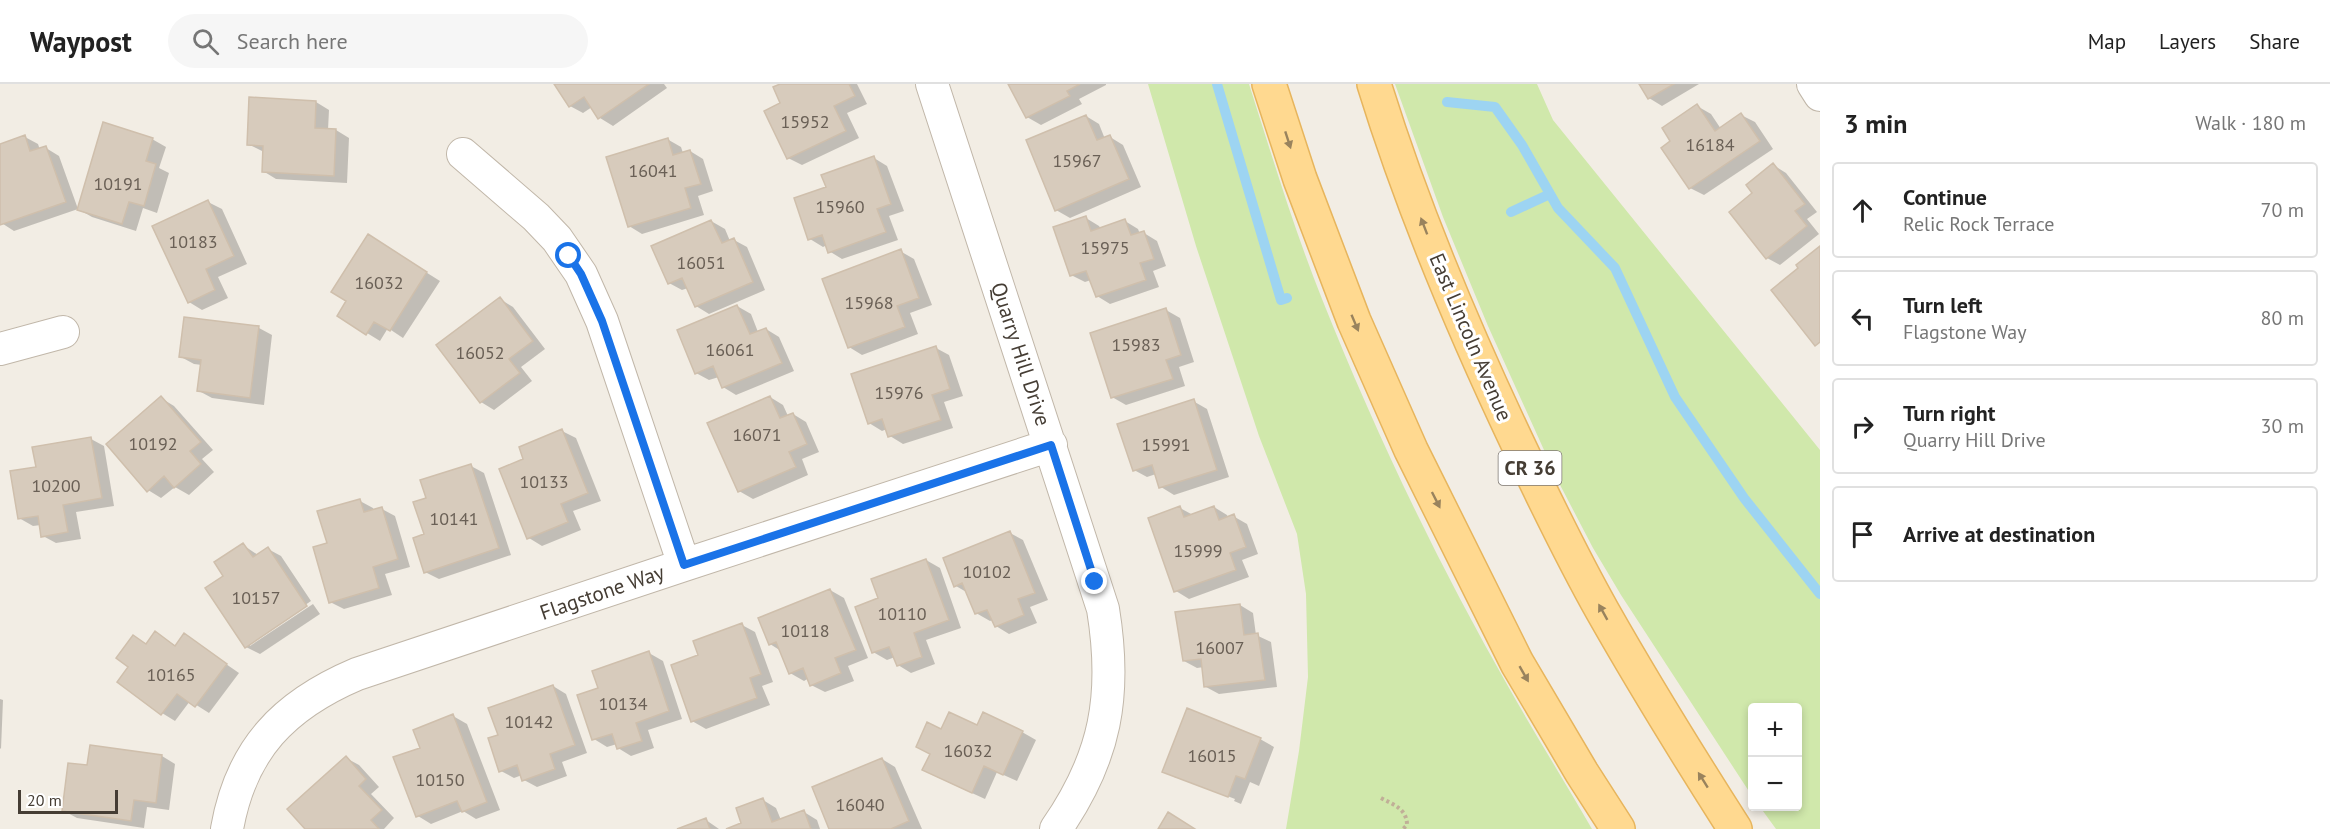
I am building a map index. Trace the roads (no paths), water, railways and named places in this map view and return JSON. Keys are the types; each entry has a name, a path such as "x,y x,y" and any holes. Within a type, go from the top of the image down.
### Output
{"main road":[{"path":"1269,84 1300,179 1354,321 1411,450 1517,663 1618,829"},
{"name":"East Lincoln Avenue","path":"1374,84 1392,142 1449,291 1547,504 1602,610 1649,691 1735,829"}],"street":[{"name":"Quarry Hill Drive","path":"932,84 1103,609 1110,674 1103,730 1093,763 1081,790 1056,829"},
{"path":"1812,84 1820,95"},
{"path":"463,154 536,217 557,239 581,274 602,321 684,565"},
{"path":"0,349 63,332"},
{"name":"Flagstone Way","path":"227,829 235,792 250,759 272,729 309,698 357,674 1051,445"}],"waterway":[{"path":"1217,84 1281,300 1287,298"},
{"path":"1447,102 1495,107 1522,145 1558,208 1615,268 1675,397 1744,498 1820,594"},
{"path":"1511,212 1550,194"}]}
